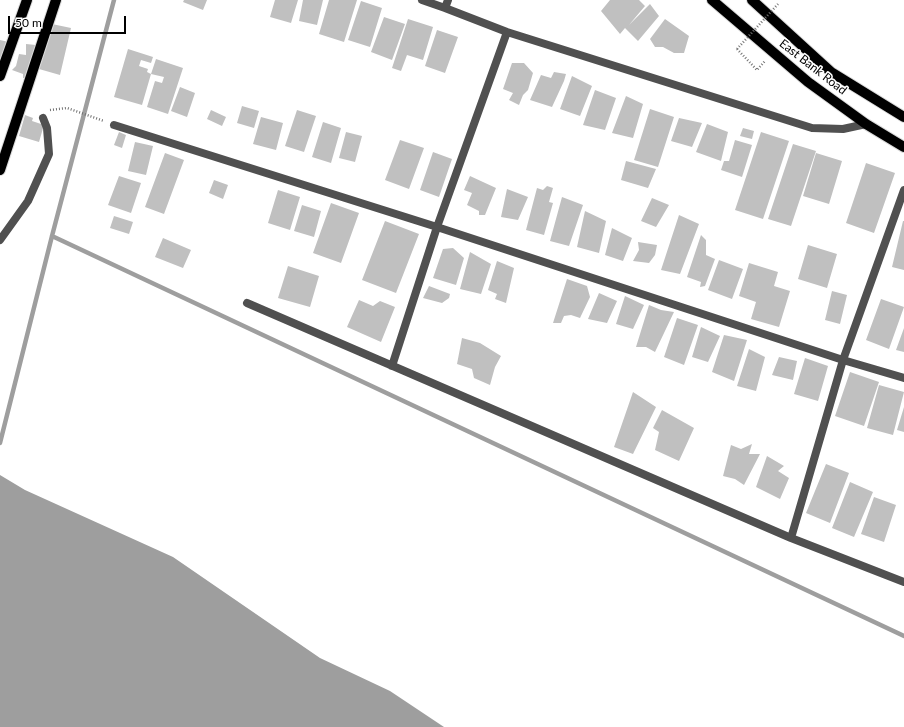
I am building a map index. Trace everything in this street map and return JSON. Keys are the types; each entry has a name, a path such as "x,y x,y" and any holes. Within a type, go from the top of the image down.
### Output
{"main road":[{"path":"0,76 27,0"},
{"path":"0,170 56,0"},
{"name":"East Bank Road","path":"712,0 808,82 866,124 904,147"},
{"name":"East Bank Road","path":"752,0 831,72 904,117"}],"street":[{"path":"422,0 446,4 507,32 812,128 843,129 866,124"},
{"path":"392,366 438,227 507,32"},
{"path":"0,240 28,201 49,154 47,128 43,118"},
{"path":"114,125 438,227 843,360 904,378"},
{"path":"790,538 843,360 904,190"},
{"path":"247,304 790,538 904,582"}],"path":[{"path":"757,70 737,49 778,4"},
{"path":"67,108 114,125"}],"shaded area":[{"path":"0,475 25,490 173,557 320,658 390,691 444,727 0,727"}],"building":[{"path":"184,0 207,0 203,10 183,2"},
{"path":"275,0 298,0 291,23 270,17"},
{"path":"303,0 323,0 317,25 299,21"},
{"path":"329,0 357,0 344,42 319,34"},
{"path":"610,0 639,0 645,6 629,25 650,4 659,16 638,41 625,28 620,34 601,11"},
{"path":"361,1 382,8 370,47 348,40"},
{"path":"384,17 405,24 392,60 371,52"},
{"path":"408,19 433,27 423,60 407,55 401,71 392,68"},
{"path":"665,19 689,36 684,53 674,53 663,47 655,47 650,39"},
{"path":"52,24 71,28 60,75 39,69"},
{"path":"437,30 458,37 445,73 425,66"},
{"path":"0,40 13,43 0,64"},
{"path":"26,44 36,45 31,78 23,78 23,74 12,70 16,66 19,54 26,55"},
{"path":"128,49 153,57 151,63 141,60 139,66 148,69 147,72 151,74 142,105 114,97"},
{"path":"156,59 183,68 168,114 147,107 155,81 162,83 164,77 151,74"},
{"path":"512,63 524,63 533,73 528,90 523,95 519,105 509,100 513,93 503,89"},
{"path":"554,72 566,74 552,107 530,100 541,75 551,78"},
{"path":"572,76 592,86 580,116 560,109"},
{"path":"180,87 195,93 187,117 171,111"},
{"path":"595,90 616,98 605,130 583,125"},
{"path":"626,96 643,104 633,138 612,133"},
{"path":"242,106 259,111 254,128 237,123"},
{"path":"650,109 674,117 658,167 634,160"},
{"path":"211,110 226,117 222,126 207,119"},
{"path":"297,110 316,116 304,152 285,146"},
{"path":"25,115 33,118 32,121 44,125 39,142 19,136"},
{"path":"261,117 283,123 276,150 253,144"},
{"path":"679,118 702,123 692,147 671,141"},
{"path":"323,122 341,128 331,163 312,157"},
{"path":"707,124 728,132 721,161 696,152"},
{"path":"743,128 754,131 752,139 740,136"},
{"path":"119,132 126,135 122,148 114,145"},
{"path":"346,132 362,136 355,162 339,158"},
{"path":"761,132 789,141 763,219 735,210"},
{"path":"400,140 424,148 409,189 385,180"},
{"path":"735,140 752,145 742,177 721,170 724,161 729,161"},
{"path":"135,142 153,146 146,175 128,171"},
{"path":"793,144 816,151 791,226 768,219"},
{"path":"433,152 452,159 439,197 420,190"},
{"path":"165,153 184,160 164,214 145,207"},
{"path":"816,153 842,161 829,204 803,196"},
{"path":"626,161 656,169 648,188 621,180"},
{"path":"866,163 895,173 874,233 846,223"},
{"path":"119,176 141,183 131,213 108,205"},
{"path":"470,176 496,188 485,215 479,215 479,211 467,205 472,193 464,190"},
{"path":"214,180 228,185 223,199 209,193"},
{"path":"547,186 553,188 549,202 553,203 544,235 526,230 537,188 543,190"},
{"path":"507,189 528,197 518,220 501,217"},
{"path":"278,190 300,197 290,230 268,223"},
{"path":"562,197 583,205 569,246 550,241"},
{"path":"652,198 669,205 656,227 641,221"},
{"path":"331,203 359,213 341,263 313,253"},
{"path":"302,205 321,211 314,237 294,231"},
{"path":"585,211 606,221 599,253 577,247"},
{"path":"679,215 699,224 680,274 661,270"},
{"path":"114,216 133,222 129,234 110,228"},
{"path":"385,221 419,234 396,293 362,280"},
{"path":"904,221 904,270 892,267"},
{"path":"612,228 632,238 623,261 605,255"},
{"path":"701,235 706,240 706,255 715,259 705,286 700,287 701,282 687,277"},
{"path":"163,238 191,250 183,268 155,257"},
{"path":"638,242 657,245 655,255 649,263 633,261 639,250"},
{"path":"808,245 837,254 827,288 798,279"},
{"path":"453,248 464,258 456,285 433,278 443,249"},
{"path":"470,252 491,264 481,294 460,289"},
{"path":"719,260 743,269 732,299 708,290"},
{"path":"497,261 514,268 506,303 495,299 497,294 488,290"},
{"path":"749,263 778,272 774,286 790,291 779,327 751,319 756,302 739,296"},
{"path":"288,266 319,276 310,307 278,298"},
{"path":"567,279 587,286 590,297 580,318 571,315 564,316 561,323 553,323"},
{"path":"429,286 450,294 449,298 442,303 423,298"},
{"path":"832,291 847,295 840,324 825,320"},
{"path":"599,293 617,301 607,323 588,319"},
{"path":"625,296 644,305 633,329 616,324"},
{"path":"881,299 904,307 889,349 866,340"},
{"path":"359,300 373,306 380,301 395,307 381,342 347,327"},
{"path":"649,305 661,310 674,312 655,352 646,347 636,347"},
{"path":"677,318 698,325 684,365 664,357"},
{"path":"701,327 720,336 708,362 692,357"},
{"path":"904,328 904,352 896,350"},
{"path":"724,335 747,340 734,381 712,372"},
{"path":"462,338 480,343 501,356 495,367 490,385 474,378 472,369 457,364"},
{"path":"749,349 765,357 756,391 737,386"},
{"path":"779,357 797,361 793,380 772,375"},
{"path":"805,358 828,366 818,401 794,394"},
{"path":"850,372 879,382 864,426 835,416"},
{"path":"879,385 904,392 893,435 867,428"},
{"path":"633,392 656,407 633,454 614,447"},
{"path":"904,407 904,432 897,430"},
{"path":"662,410 694,428 679,461 655,450 659,432 653,428"},
{"path":"752,444 749,454 760,454 744,485 735,479 723,476 731,445 741,449"},
{"path":"767,456 784,466 778,471 789,478 780,499 756,487"},
{"path":"826,464 849,473 830,523 806,513"},
{"path":"850,482 873,492 854,537 832,528"},
{"path":"874,497 896,505 884,542 861,534"}],"waterway":[{"path":"0,443 52,236 114,0"},
{"path":"52,236 904,636"}]}
